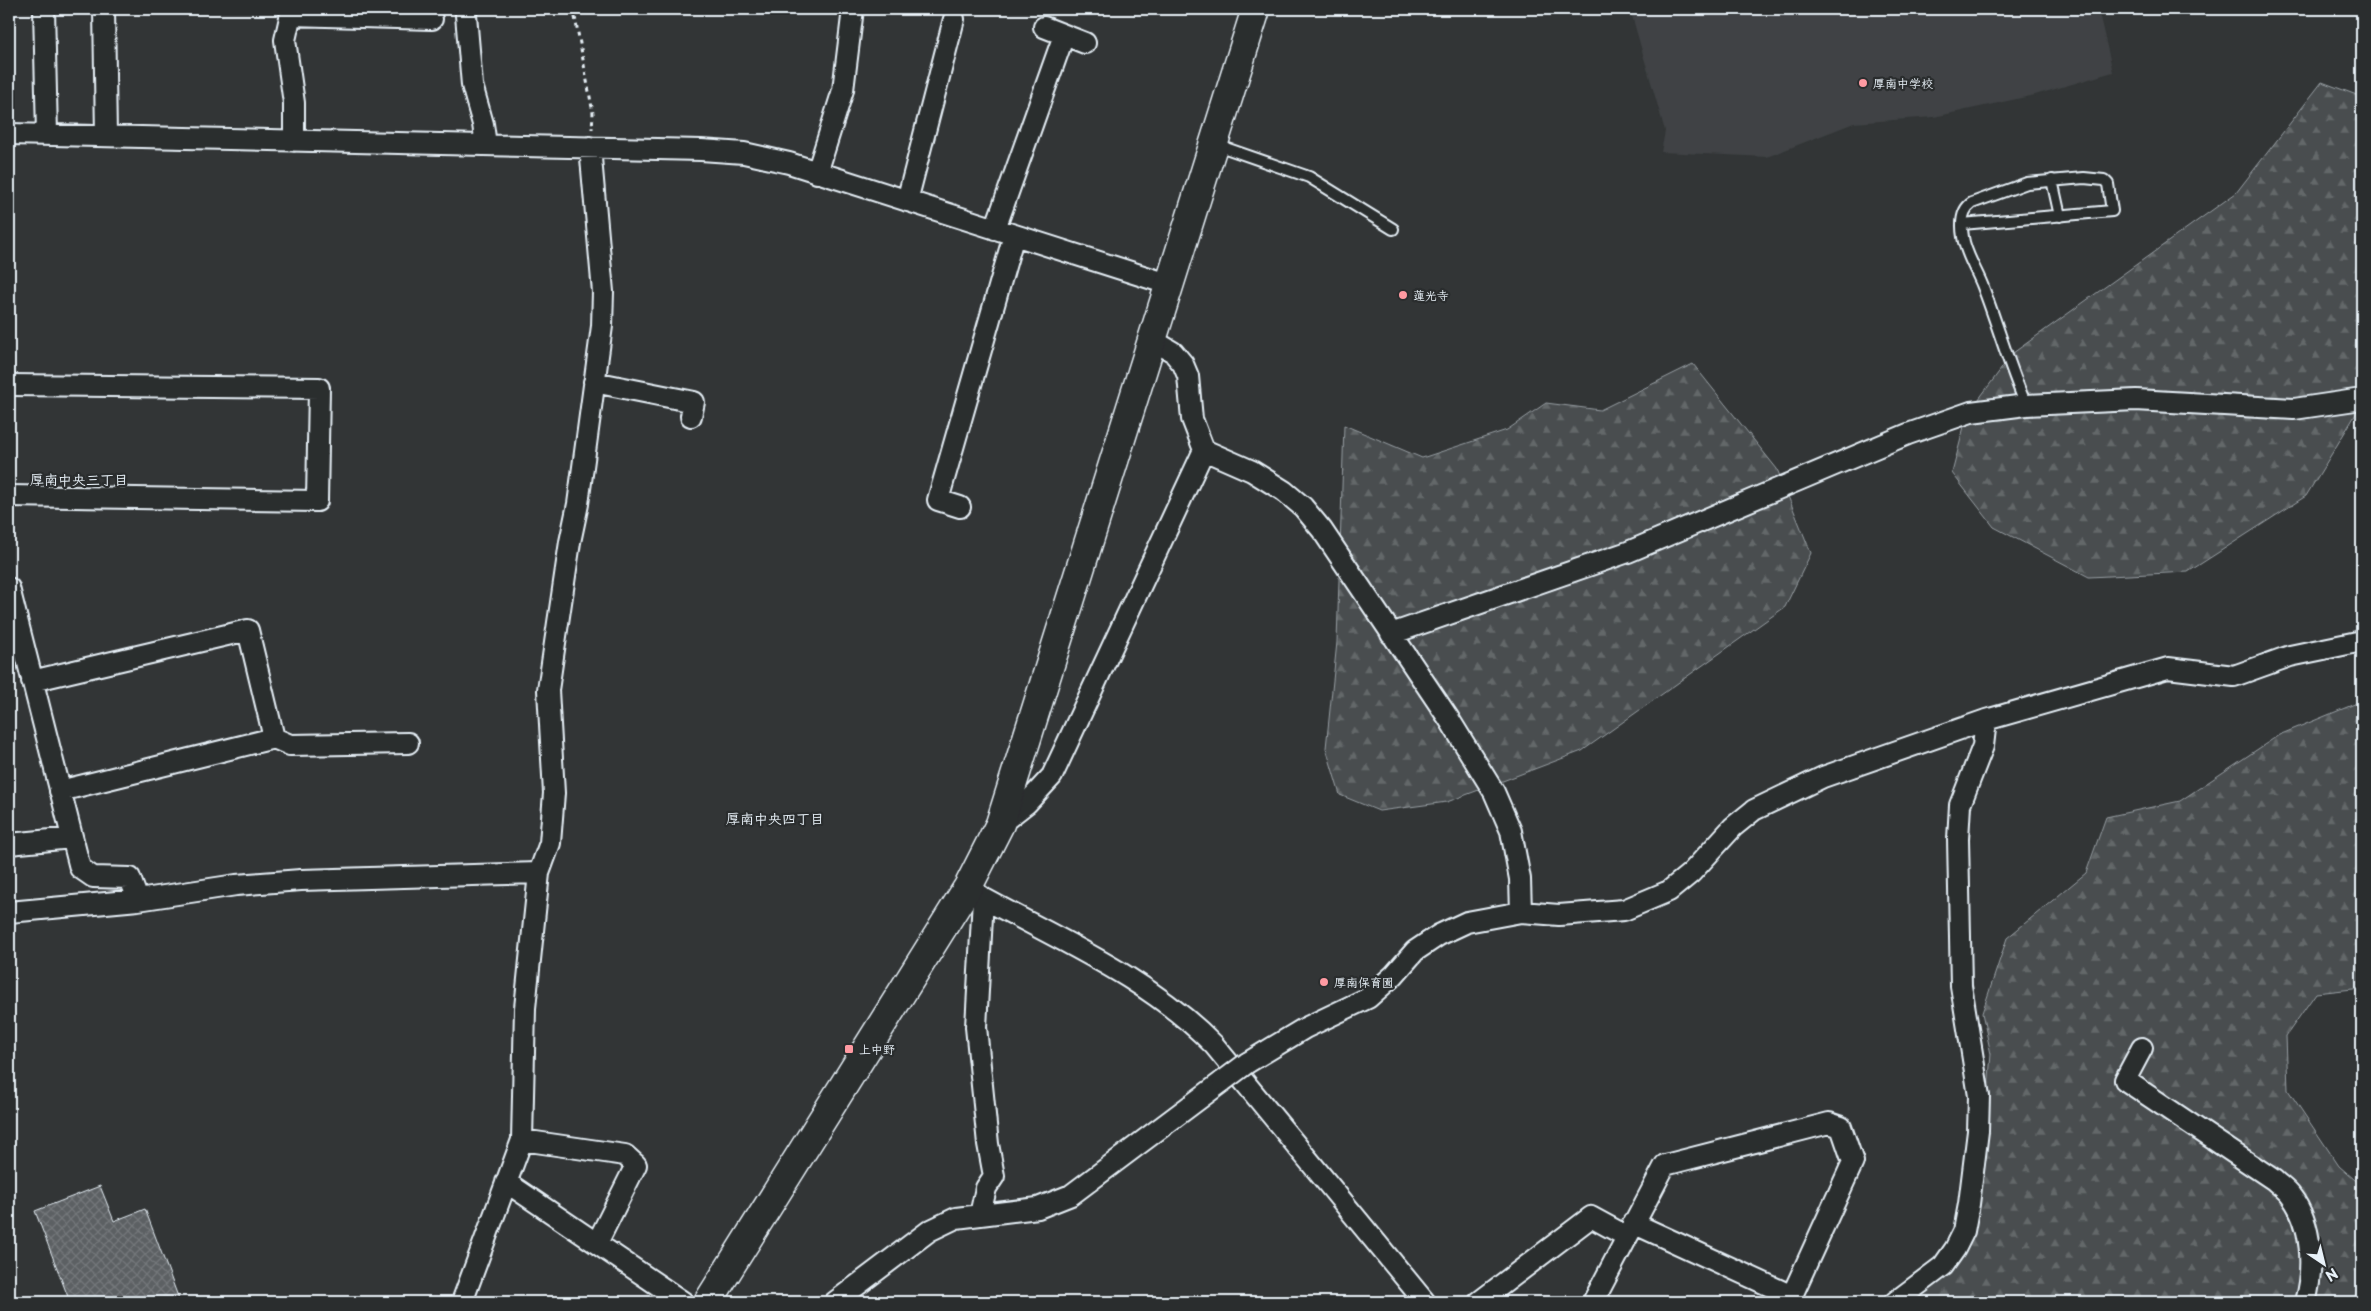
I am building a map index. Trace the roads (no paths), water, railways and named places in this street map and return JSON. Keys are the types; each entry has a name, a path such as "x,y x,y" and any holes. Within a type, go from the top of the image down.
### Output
{"street":[{"path":"44,9 47,134"},
{"path":"104,9 106,136"},
{"path":"467,9 472,85 483,124 486,145"},
{"path":"817,173 843,90 853,9"},
{"path":"708,1302 976,892 1000,824 1168,284 1256,9"},
{"path":"294,140 294,103 285,40 292,12 432,19"},
{"path":"907,201 954,19"},
{"path":"1044,28 1085,43"},
{"path":"995,229 1064,35"},
{"path":"9,134 700,150 744,153 817,173 1168,284"},
{"path":"462,1302 522,1140 524,1008 539,873 550,843 554,793 548,690 570,542 578,504 602,326 603,292 590,148"},
{"path":"960,508 938,500 1014,235"},
{"path":"1151,339 1173,352 1183,364 1188,376 1192,419 1204,450 1266,479 1303,507 1322,530 1449,719 1494,792 1511,831 1520,880 1521,912"},
{"path":"594,382 694,402 691,416"},
{"path":"9,385 319,388 317,501 9,496"},
{"path":"1391,634 1628,552 1908,434 1971,412 2026,405 2136,400 2294,409 2362,399"},
{"path":"1000,824 1027,803 1052,776 1204,450"},
{"path":"9,588 80,868 92,877 130,878 138,900"},
{"path":"32,681 248,630 274,738"},
{"path":"835,1302 929,1231 956,1218 1038,1208 1071,1195 1247,1063 1305,1028 1368,998 1394,975 1415,952 1439,934 1467,922 1521,912 1597,913 1624,910 1647,902 1669,891 1691,874 1733,827 1762,805 1822,777 1986,720 2168,668 2234,676 2290,656 2362,641"},
{"path":"1896,1302 1943,1266 1955,1249 1964,1231 1969,1204 1978,1131 1978,1096 1961,986 1958,839 1960,805 1983,746 1986,720"},
{"path":"60,791 274,738 290,744 408,743"},
{"path":"9,844 72,838"},
{"path":"9,912 138,900 236,885 301,880 539,873"},
{"path":"976,892 976,1028 988,1144 994,1176 986,1188 980,1215"},
{"path":"976,892 1138,982 1195,1025 1424,1302"},
{"path":"2142,1048 2124,1080 2274,1180 2291,1196 2302,1220 2310,1249 2311,1267 2306,1302"},
{"path":"1479,1302 1591,1217 1630,1229 1790,1299 1853,1162 1841,1127 1829,1123 1665,1165 1630,1229 1593,1302"},
{"path":"522,1140 625,1155 636,1165 597,1243"},
{"path":"506,1182 683,1302"}],"lane":[{"path":"1213,143 1309,177 1392,229"},
{"path":"1962,224 2112,211 2108,184 2104,180 2084,178 2027,183 1967,206 1962,224 1963,240 1979,276 2012,372 2026,405"},
{"path":"2052,180 2060,216"}],"place":[{"name":"厚南中学校","path":"1863,83"},
{"name":"蓮光寺","path":"1403,295"},
{"name":"厚南保育園","path":"1324,982"},
{"name":"上中野","path":"849,1049"}],"district":[{"name":"厚南中央三丁目","path":"79,479"},
{"name":"厚南中央四丁目","path":"775,818"}]}
